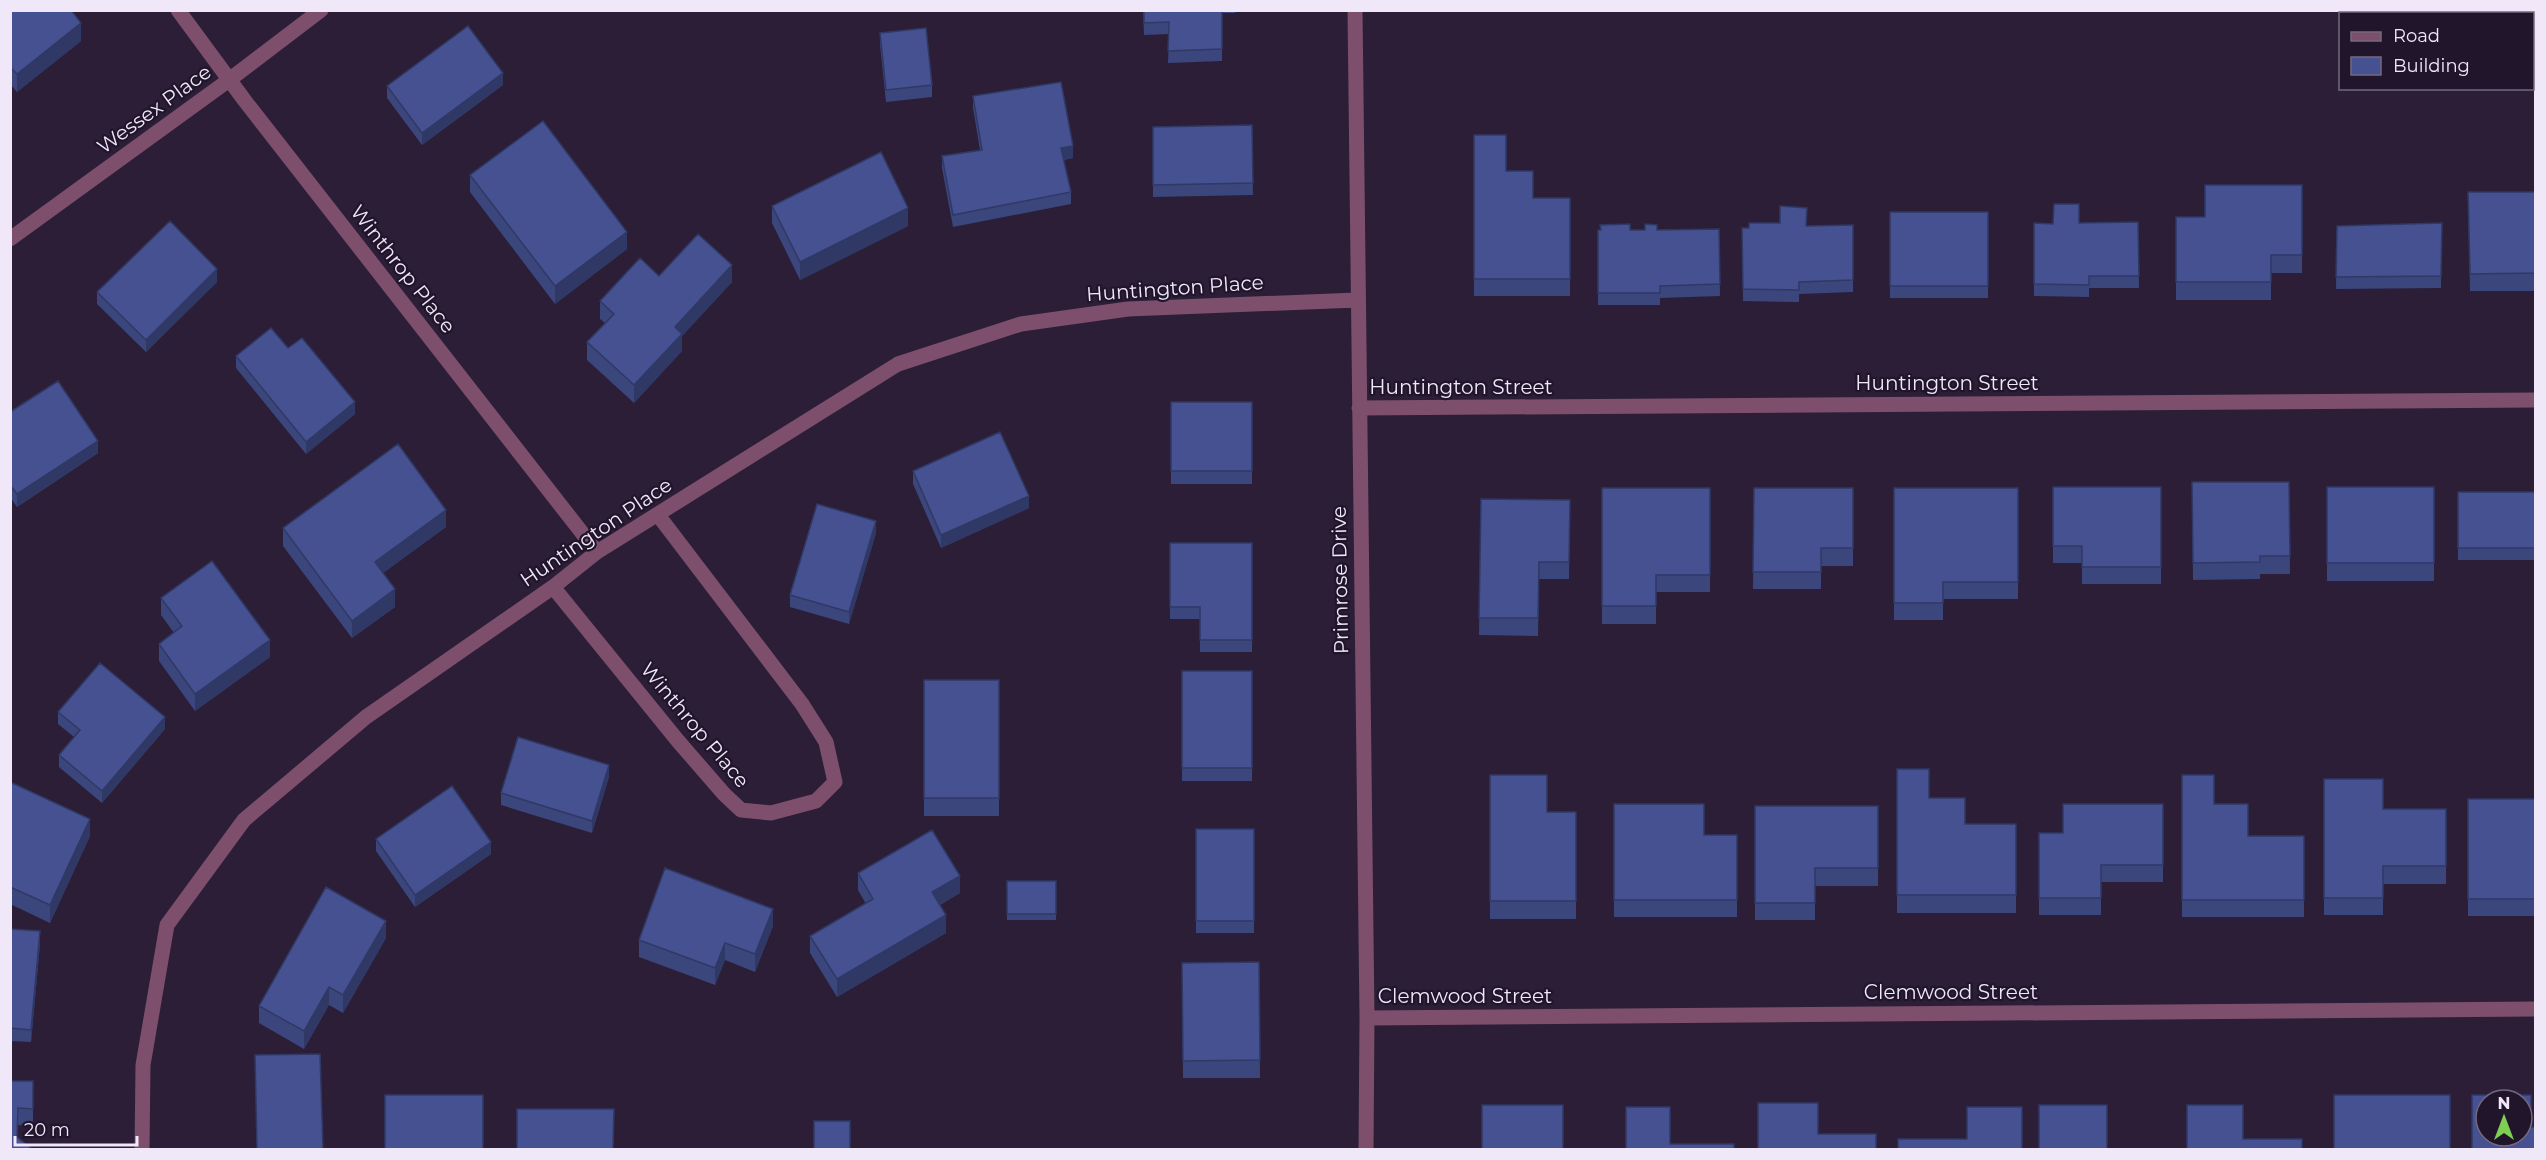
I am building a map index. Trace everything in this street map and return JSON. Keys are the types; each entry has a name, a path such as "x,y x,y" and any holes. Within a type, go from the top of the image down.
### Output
{"street":[{"name":"Winthrop Place","path":"178,10 229,80 597,552"},
{"name":"Wessex Place","path":"10,239 229,80 321,10"},
{"name":"Primrose Drive","path":"1355,10 1367,1018 1366,1149"},
{"name":"Huntington Place","path":"142,1149 143,1065 167,925 244,820 366,717 553,587 597,552 898,364 1021,324 1128,309 1357,300"},
{"name":"Huntington Street","path":"1359,408 2535,400"},
{"name":"Winthrop Place","path":"553,587 678,741 741,810 771,813 816,801 835,782 826,741 802,705 658,515"},
{"name":"Clemwood Street","path":"1367,1018 2535,1009"}],"building":[{"path":"10,10 71,10 81,23 17,74 10,67"},
{"path":"1144,10 1222,10 1222,49 1168,51 1169,22 1144,23"},
{"path":"2402,10 2436,10 2436,12 2402,12"},
{"path":"468,26 503,73 422,133 387,86"},
{"path":"926,28 932,85 886,90 880,33"},
{"path":"1061,82 1073,146 1061,148 1071,192 953,215 942,156 982,150 973,96"},
{"path":"543,121 627,232 555,286 470,175"},
{"path":"1252,125 1253,183 1153,185 1153,127"},
{"path":"1474,135 1506,135 1506,171 1533,171 1533,198 1570,198 1570,279 1474,279"},
{"path":"881,152 908,208 800,262 772,206"},
{"path":"2205,185 2302,185 2302,255 2271,255 2271,282 2176,282 2176,217 2205,217"},
{"path":"2468,192 2535,192 2535,273 2470,274"},
{"path":"2054,204 2079,204 2079,223 2138,222 2139,276 2089,276 2089,285 2034,284 2034,223 2053,224"},
{"path":"1780,206 1807,208 1806,226 1853,225 1853,280 1799,282 1799,290 1743,289 1742,228 1749,228 1749,223 1780,223"},
{"path":"1890,212 1988,212 1988,286 1890,286"},
{"path":"170,221 217,269 146,340 97,292"},
{"path":"2442,223 2441,276 2336,277 2337,226"},
{"path":"1630,224 1630,230 1645,230 1645,224 1657,225 1657,230 1719,229 1720,284 1660,286 1660,293 1598,293 1598,230 1601,230 1600,225"},
{"path":"698,234 732,265 675,327 682,334 634,385 587,342 614,314 600,301 640,258 659,276"},
{"path":"271,328 288,348 302,338 355,402 306,442 236,356"},
{"path":"58,381 98,441 17,494 10,485 10,412"},
{"path":"1171,402 1252,402 1252,471 1171,471"},
{"path":"1000,432 1029,496 941,535 913,471"},
{"path":"398,444 446,510 375,562 395,589 352,621 283,528"},
{"path":"2192,482 2289,482 2290,556 2260,556 2260,562 2193,563"},
{"path":"2053,487 2161,487 2161,567 2082,567 2082,546 2053,546"},
{"path":"2327,487 2434,487 2434,563 2327,563"},
{"path":"1602,488 1710,488 1710,575 1656,575 1656,606 1602,606"},
{"path":"1754,488 1853,488 1853,548 1821,548 1821,572 1753,572"},
{"path":"1894,488 2018,488 2018,582 1943,582 1943,603 1894,603"},
{"path":"2458,492 2535,492 2535,548 2458,548"},
{"path":"1481,499 1570,500 1569,562 1539,562 1538,618 1479,618"},
{"path":"817,504 876,521 849,612 790,595"},
{"path":"1170,543 1252,543 1252,640 1200,640 1200,607 1170,607"},
{"path":"212,561 270,640 195,694 159,644 182,626 161,598"},
{"path":"100,663 165,717 102,791 59,755 80,730 58,712"},
{"path":"1182,671 1252,671 1252,768 1182,768"},
{"path":"924,680 999,680 999,798 924,798"},
{"path":"518,737 609,765 592,821 501,793"},
{"path":"1897,769 1929,769 1929,798 1965,798 1965,824 2016,824 2016,895 1897,895"},
{"path":"1490,775 1547,775 1547,812 1576,812 1576,901 1490,901"},
{"path":"2182,775 2214,775 2214,804 2248,804 2248,836 2304,836 2304,900 2182,900"},
{"path":"2324,779 2383,779 2383,809 2446,809 2446,866 2383,866 2383,898 2324,898"},
{"path":"10,782 90,819 50,905 10,887"},
{"path":"452,786 491,842 415,895 376,839"},
{"path":"2468,799 2535,799 2535,899 2468,899"},
{"path":"1614,804 1704,804 1704,835 1737,835 1737,900 1614,900"},
{"path":"2063,804 2163,804 2163,865 2101,865 2101,898 2039,898 2039,833 2063,833"},
{"path":"1755,806 1878,806 1878,868 1815,868 1815,903 1755,903"},
{"path":"1196,829 1254,829 1254,921 1196,921"},
{"path":"932,830 960,876 932,892 946,915 837,979 810,936 873,899 858,873"},
{"path":"665,868 773,909 755,954 725,943 715,968 639,940"},
{"path":"1007,881 1056,881 1056,914 1007,914"},
{"path":"326,887 386,921 343,995 329,987 304,1031 259,1006"},
{"path":"10,929 40,931 31,1030 10,1028"},
{"path":"1259,962 1260,1060 1183,1061 1182,963"},
{"path":"320,1054 323,1149 257,1149 255,1055"},
{"path":"10,1081 33,1081 33,1109 18,1108 17,1137 32,1149 10,1149"},
{"path":"385,1095 483,1095 483,1149 385,1149"},
{"path":"2334,1095 2450,1095 2450,1149 2334,1149"},
{"path":"2472,1095 2474,1095 2474,1148 2534,1148 2535,1127 2535,1149 2472,1149"},
{"path":"1758,1103 1818,1103 1818,1134 1876,1134 1876,1149 1758,1149"},
{"path":"1482,1105 1563,1105 1563,1149 1482,1149"},
{"path":"2039,1105 2107,1105 2107,1149 2039,1149"},
{"path":"2187,1105 2243,1105 2243,1139 2302,1139 2302,1149 2187,1149"},
{"path":"1626,1107 1670,1107 1670,1144 1734,1144 1734,1149 1626,1149"},
{"path":"1967,1107 2022,1107 2022,1149 1898,1149 1898,1139 1967,1139"},
{"path":"517,1109 614,1109 613,1149 517,1149"},
{"path":"814,1121 850,1121 850,1149 814,1149"}]}
